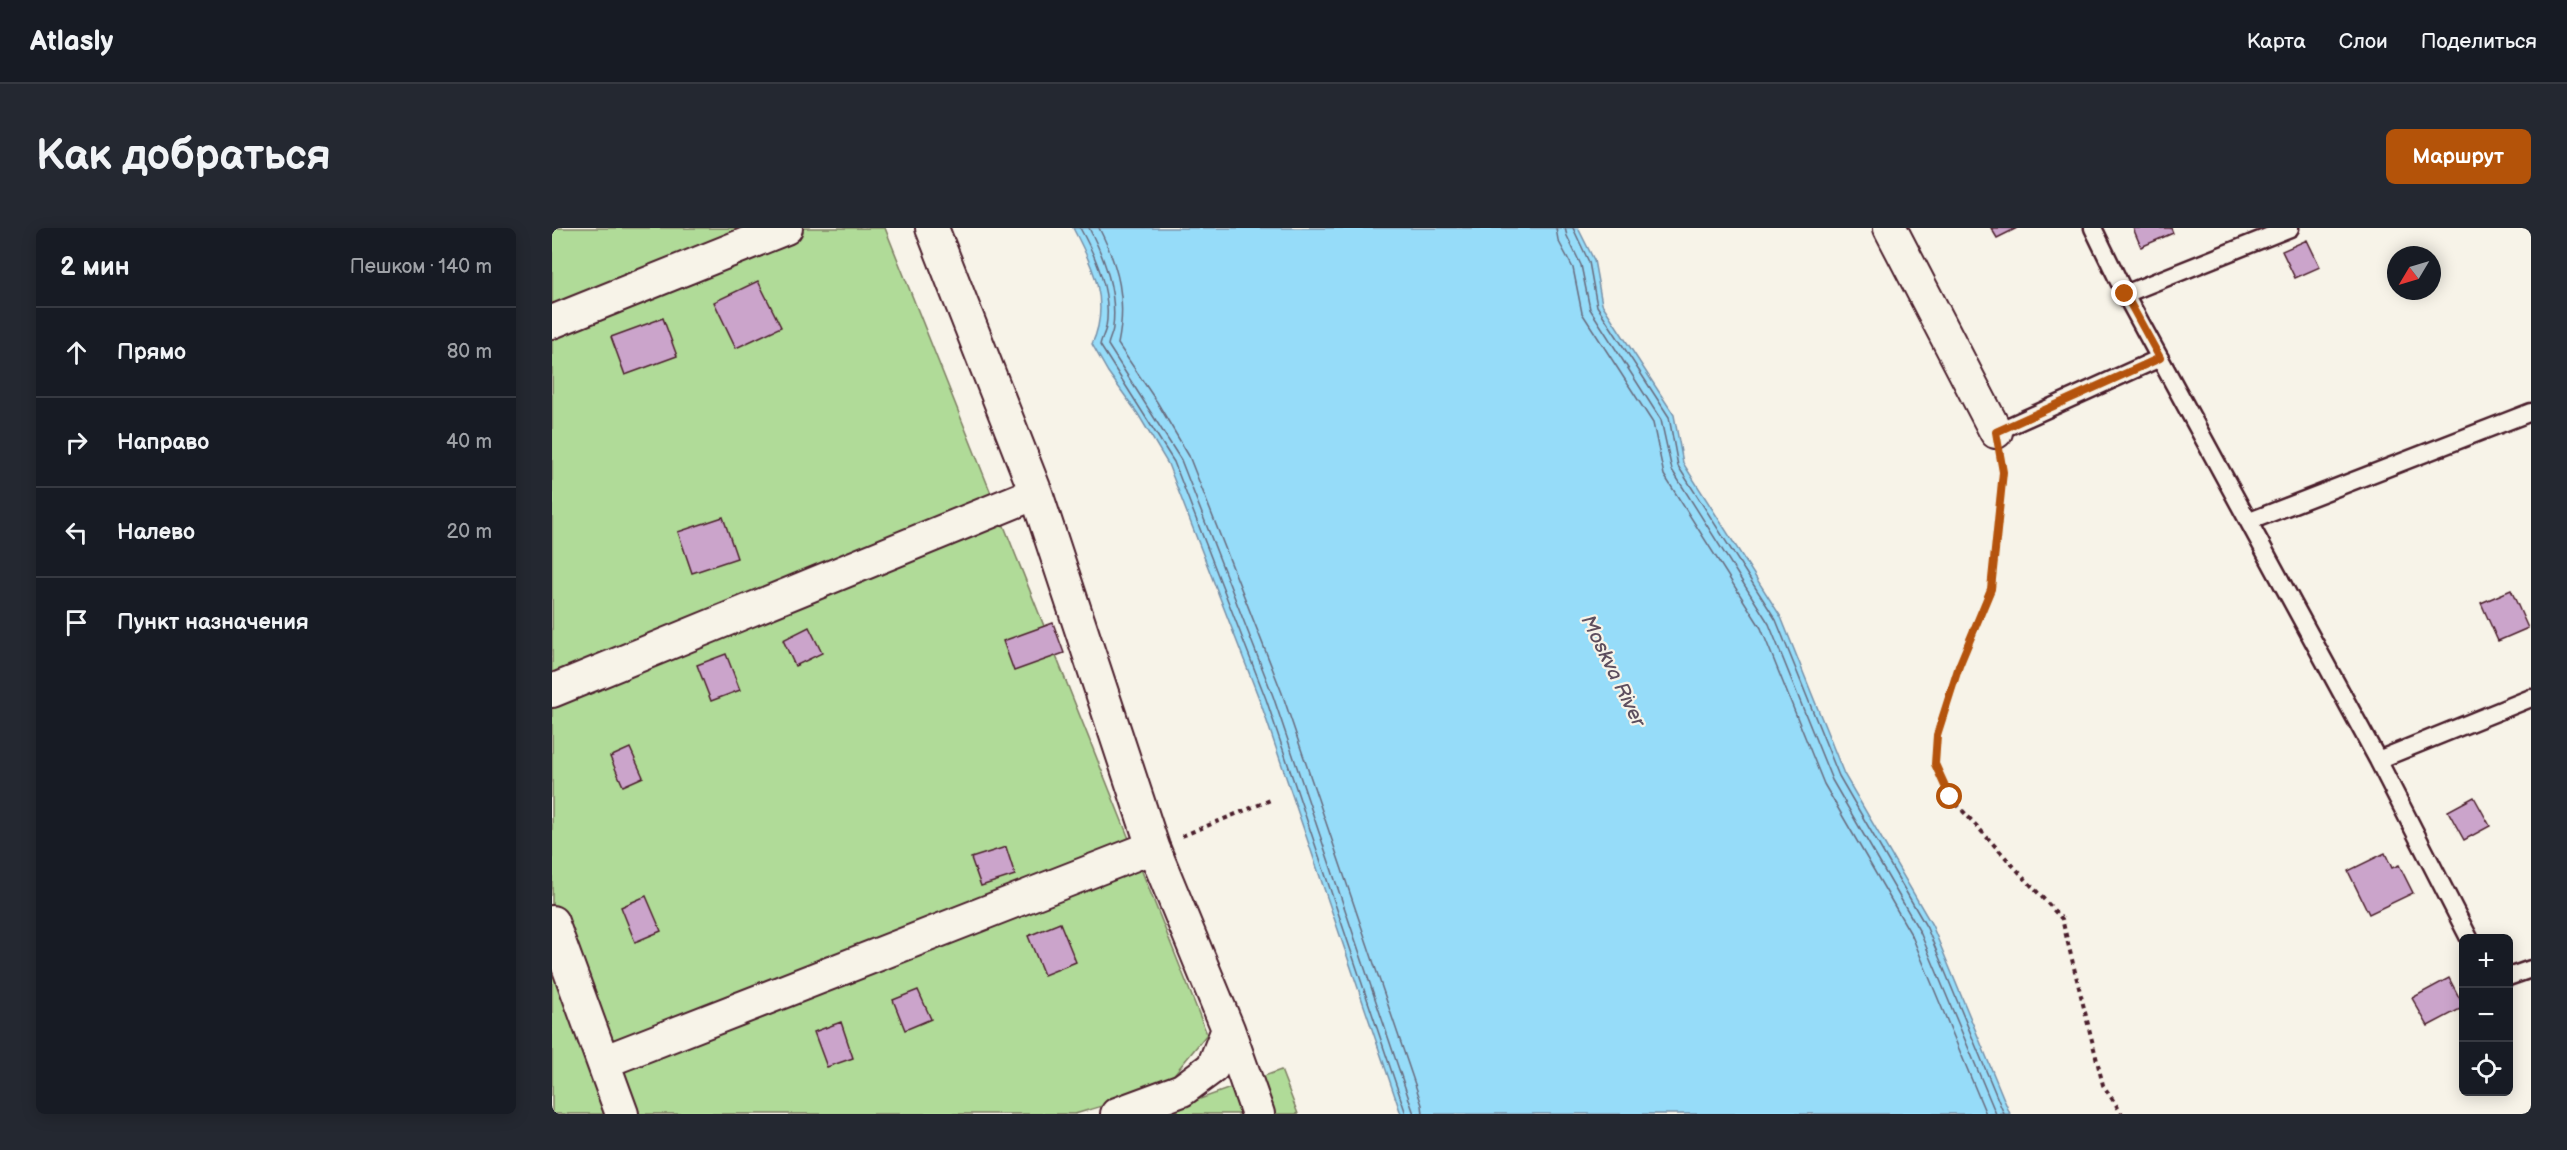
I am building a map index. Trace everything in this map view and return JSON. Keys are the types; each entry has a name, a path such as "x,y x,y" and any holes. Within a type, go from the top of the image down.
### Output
{"street":[{"path":"552,322 786,228"},
{"path":"932,228 1036,493 1153,847 1228,1029 1258,1114"},
{"path":"1890,228 1996,432"},
{"path":"552,691 1036,493"},
{"path":"603,1062 1153,847"},
{"path":"552,922 622,1114"},
{"path":"1117,1114 1182,1090 1213,1067 1228,1029"}],"lane":[{"path":"2093,228 2125,294 2378,760 2466,934"},
{"path":"2125,294 2290,228"},
{"path":"1996,432 2160,358"},
{"path":"2250,521 2531,412"},
{"path":"2378,760 2531,698"},
{"path":"2513,975 2531,969"}],"path":[{"path":"1996,432 2003,472 1991,589 1959,666 1937,735 1935,764 1950,797 2062,919 2103,1085 2122,1114"},
{"path":"1153,847 1274,799"}],"green space":[{"path":"552,228 885,228 1207,1034 1163,1088 1075,1114 552,1114"},
{"path":"1281,1070 1298,1114 1158,1114"}],"water":[{"name":"Moskva River","path":"1073,228 1578,228 1594,260 1602,304 1674,415 1683,463 1781,617 1844,774 1932,925 2010,1114 1401,1114 1260,701 1168,464 1092,344 1100,314 1100,299 1093,271"}],"building":[{"path":"1991,228 2017,228 1997,238"},
{"path":"2133,228 2171,228 2173,233 2141,247"},
{"path":"2307,240 2320,267 2295,278 2282,251"},
{"path":"758,281 781,327 736,348 714,302"},
{"path":"663,318 677,356 625,375 611,337"},
{"path":"723,517 737,558 692,573 678,532"},
{"path":"2511,590 2528,628 2498,641 2481,603"},
{"path":"1053,623 1064,653 1014,671 1003,641"},
{"path":"809,627 822,653 795,666 783,640"},
{"path":"726,654 740,690 711,701 697,665"},
{"path":"630,748 643,777 623,786 610,757"},
{"path":"2474,797 2490,826 2464,840 2448,811"},
{"path":"1006,847 1015,875 981,886 971,858"},
{"path":"2385,853 2392,868 2399,865 2413,893 2369,914 2348,871"},
{"path":"646,896 661,931 635,942 621,907"},
{"path":"1060,923 1076,962 1044,975 1028,936"},
{"path":"2449,978 2459,997 2459,1010 2428,1026 2412,998"},
{"path":"918,990 931,1019 905,1030 893,1000"},
{"path":"841,1022 853,1058 827,1067 814,1032"}],"route":[{"path":"1950,797 1935,764 1937,735 1959,666 1991,589 2003,472 1996,432 2160,358 2125,294"}]}
